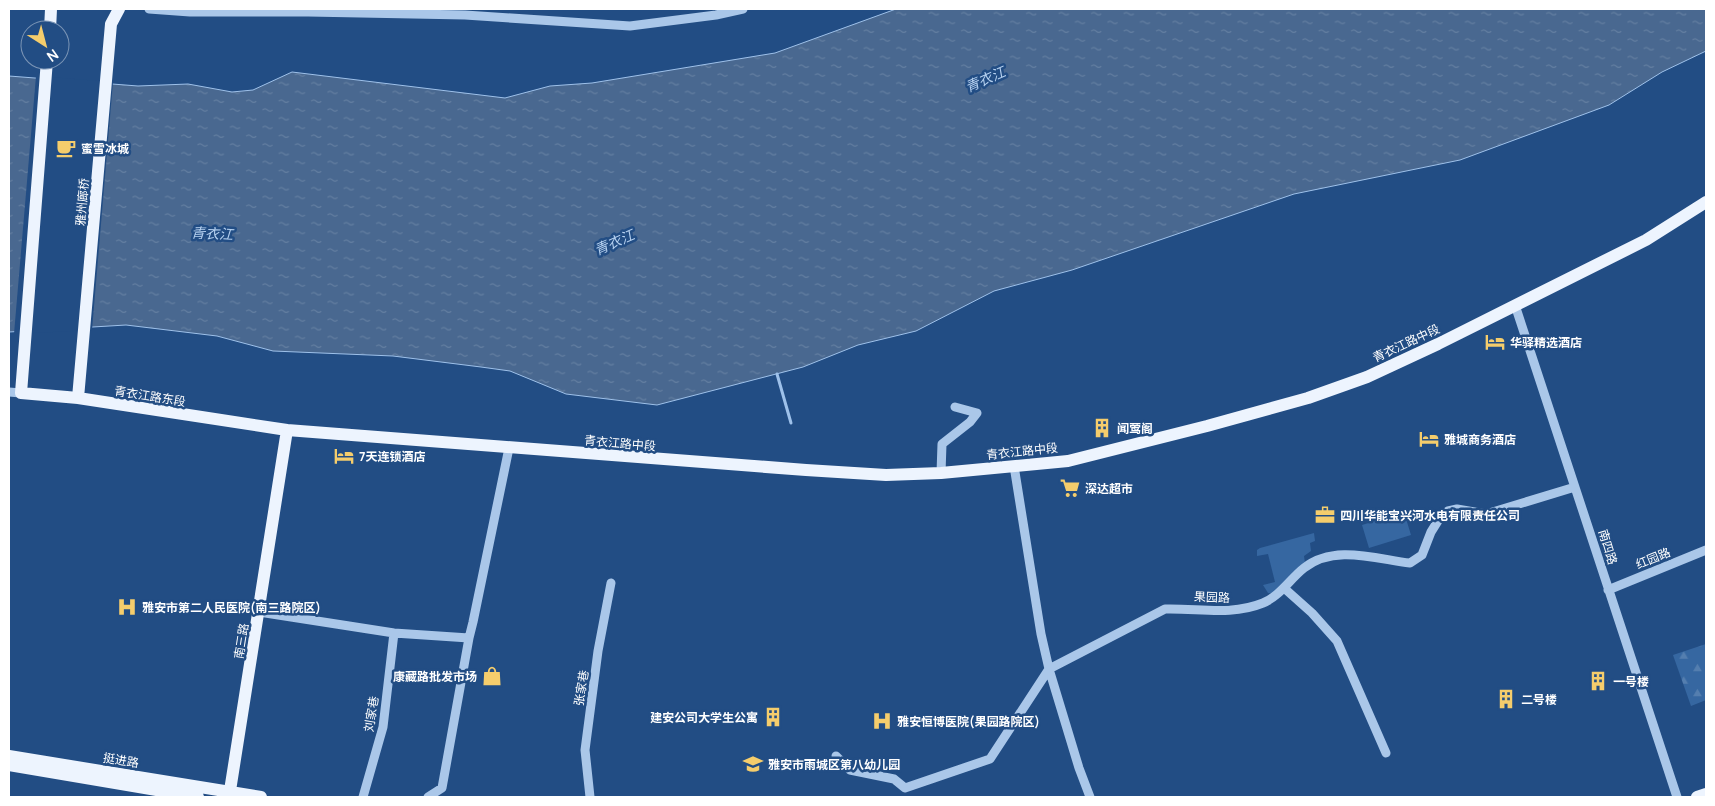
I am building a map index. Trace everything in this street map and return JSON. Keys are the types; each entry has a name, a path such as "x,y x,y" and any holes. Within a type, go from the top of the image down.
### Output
{"main road":[{"name":"雅州廊桥","path":"78,398 111,24 118,9"},
{"path":"15,392 22,377 46,70"},
{"name":"青衣江路中段","path":"287,430 646,459 886,475 941,473 1068,461 1308,398 1367,377 1438,344 1646,240 1706,202"},
{"name":"青衣江路东段","path":"15,392 78,398 287,430"},
{"name":"南三路","path":"229,794 287,430"},
{"name":"挺进路","path":"9,756 229,794 261,797"},
{"name":"挺进路","path":"9,765 198,797"},
{"path":"1697,797 1706,794"}],"street":[{"path":"148,9 190,12 308,10 466,12 630,26 743,9"},
{"name":"南四路","path":"1514,305 1677,797"},
{"path":"941,473 942,444 970,422 976,413 955,407"},
{"path":"428,797 442,788 469,638 509,448"},
{"path":"1014,466 1049,669 1078,768 1090,797"},
{"name":"果园路","path":"905,793 990,759 1049,669 1165,608 1185,608 1215,612 1234,610 1263,603 1274,597 1304,568 1323,557 1358,554 1410,563 1422,555 1431,532 1441,516 1448,511 1457,509 1486,514 1575,487"},
{"name":"红园路","path":"1608,590 1706,550"},
{"name":"张家巷","path":"590,797 585,750 598,651 611,583"},
{"path":"1284,588 1337,641 1386,753"},
{"path":"259,612 394,633 469,638"},
{"name":"刘家巷","path":"363,797 383,727 394,633"},
{"path":"836,756 850,770 894,779 905,793"}],"green space":[{"path":"1404,512 1411,535 1369,548 1362,525"},
{"path":"1314,533 1315,541 1310,543 1311,551 1304,556 1305,563 1273,594 1268,593 1263,585 1275,582 1268,554 1257,556 1257,550"},
{"path":"1706,644 1706,700 1691,706 1673,655"}],"water":[{"name":"青衣江","path":"896,9 1706,9 1706,51 1662,72 1609,105 1460,160 1294,194 1072,270 994,291 916,331 858,345 803,367 657,405 566,394 510,371 393,356 273,351 217,336 126,325 9,332 9,76 138,86 188,84 232,92 253,90 292,72 505,98 550,86 592,83 775,53"}],"pier":[{"path":"36,76 113,82 92,330 14,334"}],"waterway":[{"path":"777,374 791,423"}],"place":[{"name":"蜜雪冰城","path":"66,148"},
{"name":"华驿精选酒店","path":"1495,342"},
{"name":"闻莺阁","path":"1102,428"},
{"name":"雅城商务酒店","path":"1429,439"},
{"name":"7天连锁酒店","path":"344,456"},
{"name":"深达超市","path":"1070,488"},
{"name":"四川华能宝兴河水电有限责任公司","path":"1325,515"},
{"name":"雅安市第二人民医院(南三路院区)","path":"127,607"},
{"name":"康藏路批发市场","path":"492,676"},
{"name":"一号楼","path":"1598,681"},
{"name":"二号楼","path":"1506,699"},
{"name":"建安公司大学生公寓","path":"773,717"},
{"name":"雅安恒博医院(果园路院区)","path":"882,721"},
{"name":"雅安市雨城区第八幼儿园","path":"753,764"}]}
